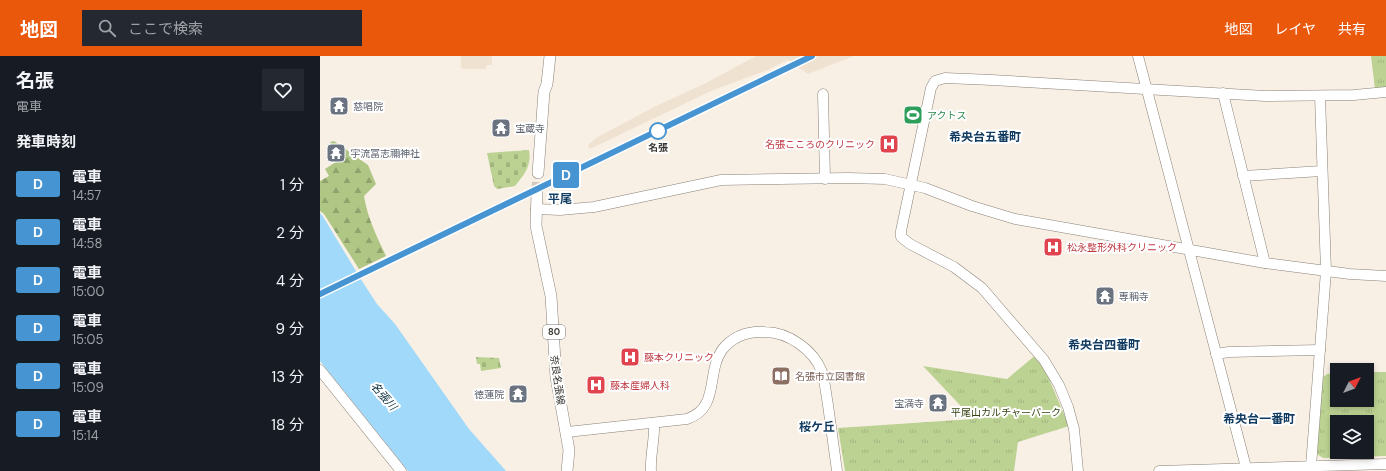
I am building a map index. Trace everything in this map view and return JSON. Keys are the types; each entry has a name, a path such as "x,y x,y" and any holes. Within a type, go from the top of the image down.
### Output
{"main road":[{"path":"538,173 544,92 547,84 550,56"},
{"name":"奈良名張線","path":"537,194 536,226 539,245 552,296 556,376 569,450 567,471"}],"street":[{"path":"1138,56 1247,470"},
{"path":"1078,471 1074,429 1068,407 1059,385 1044,360 990,296 974,281 944,261 910,244 902,237 900,231 932,88 935,81 940,78 1092,85 1265,96 1354,95 1386,92"},
{"path":"1223,93 1265,263"},
{"path":"823,94 825,179"},
{"path":"1311,466 1326,271 1320,96"},
{"path":"1243,176 1322,172"},
{"path":"536,209 560,210 594,207 721,180 875,178 911,184 972,206 1015,219 1132,238 1265,263 1350,274 1386,276"},
{"path":"567,432 687,419 696,415 705,406 709,398 718,357 726,346 735,338 744,334 767,332 792,339 812,356 821,371 837,471"},
{"path":"1216,354 1229,352 1320,350"},
{"path":"320,370 401,471"},
{"path":"651,471 651,454 655,432 654,423"},
{"path":"1159,471 1247,470 1311,466 1386,464"}],"shaded area":[{"path":"461,56 492,56 492,65 487,65 486,69 463,69 461,67"},
{"path":"756,56 854,56 808,74 788,60 765,71 711,91 590,149 588,145 596,138 656,106 706,83"}],"green space":[{"path":"1371,56 1386,56 1386,87 1375,89"},
{"path":"334,141 368,165 376,184 364,196 370,220 386,256 359,269 324,214 320,211 320,181 329,176 325,169 342,158 330,142"},
{"path":"529,150 530,156 528,166 515,186 497,189 494,186 487,153"},
{"name":"平尾山カルチャーパーク","path":"1038,353 1069,426 1018,442 1014,471 845,471 838,428 973,419 923,366 1007,379"},
{"path":"476,357 499,358 501,368 481,371 480,364 477,364"},
{"path":"1374,372 1386,372 1386,456 1374,456 1374,415 1330,415 1330,458 1323,458 1317,454 1323,377 1330,374 1330,407 1374,407"}],"water":[{"name":"名張川","path":"320,213 377,304 395,324 469,429 506,471 408,471 320,361"}],"tunnel":[{"path":"537,193 538,173"}],"railway":[{"path":"320,294 812,56"}],"train":[{"name":"D","path":"320,294 812,56"}],"place":[{"name":"慈唱院","path":"339,106"},
{"name":"アクトス","path":"913,115"},
{"name":"宝蔵寺","path":"501,128"},
{"name":"名張","path":"658,131"},
{"name":"名張こころのクリニック","path":"889,144"},
{"name":"宇流冨志禰神社","path":"336,153"},
{"name":"松永整形外科クリニック","path":"1053,247"},
{"name":"専稱寺","path":"1105,296"},
{"name":"藤本クリニック","path":"630,357"},
{"name":"名張市立図書館","path":"781,376"},
{"name":"藤本産婦人科","path":"596,385"},
{"name":"徳蓮院","path":"518,394"},
{"name":"宝満寺","path":"938,403"}],"district":[{"name":"希央台五番町","path":"985,137"},
{"name":"平尾","path":"560,199"},
{"name":"希央台四番町","path":"1104,345"},
{"name":"希央台一番町","path":"1259,419"},
{"name":"桜ケ丘","path":"817,427"}]}
